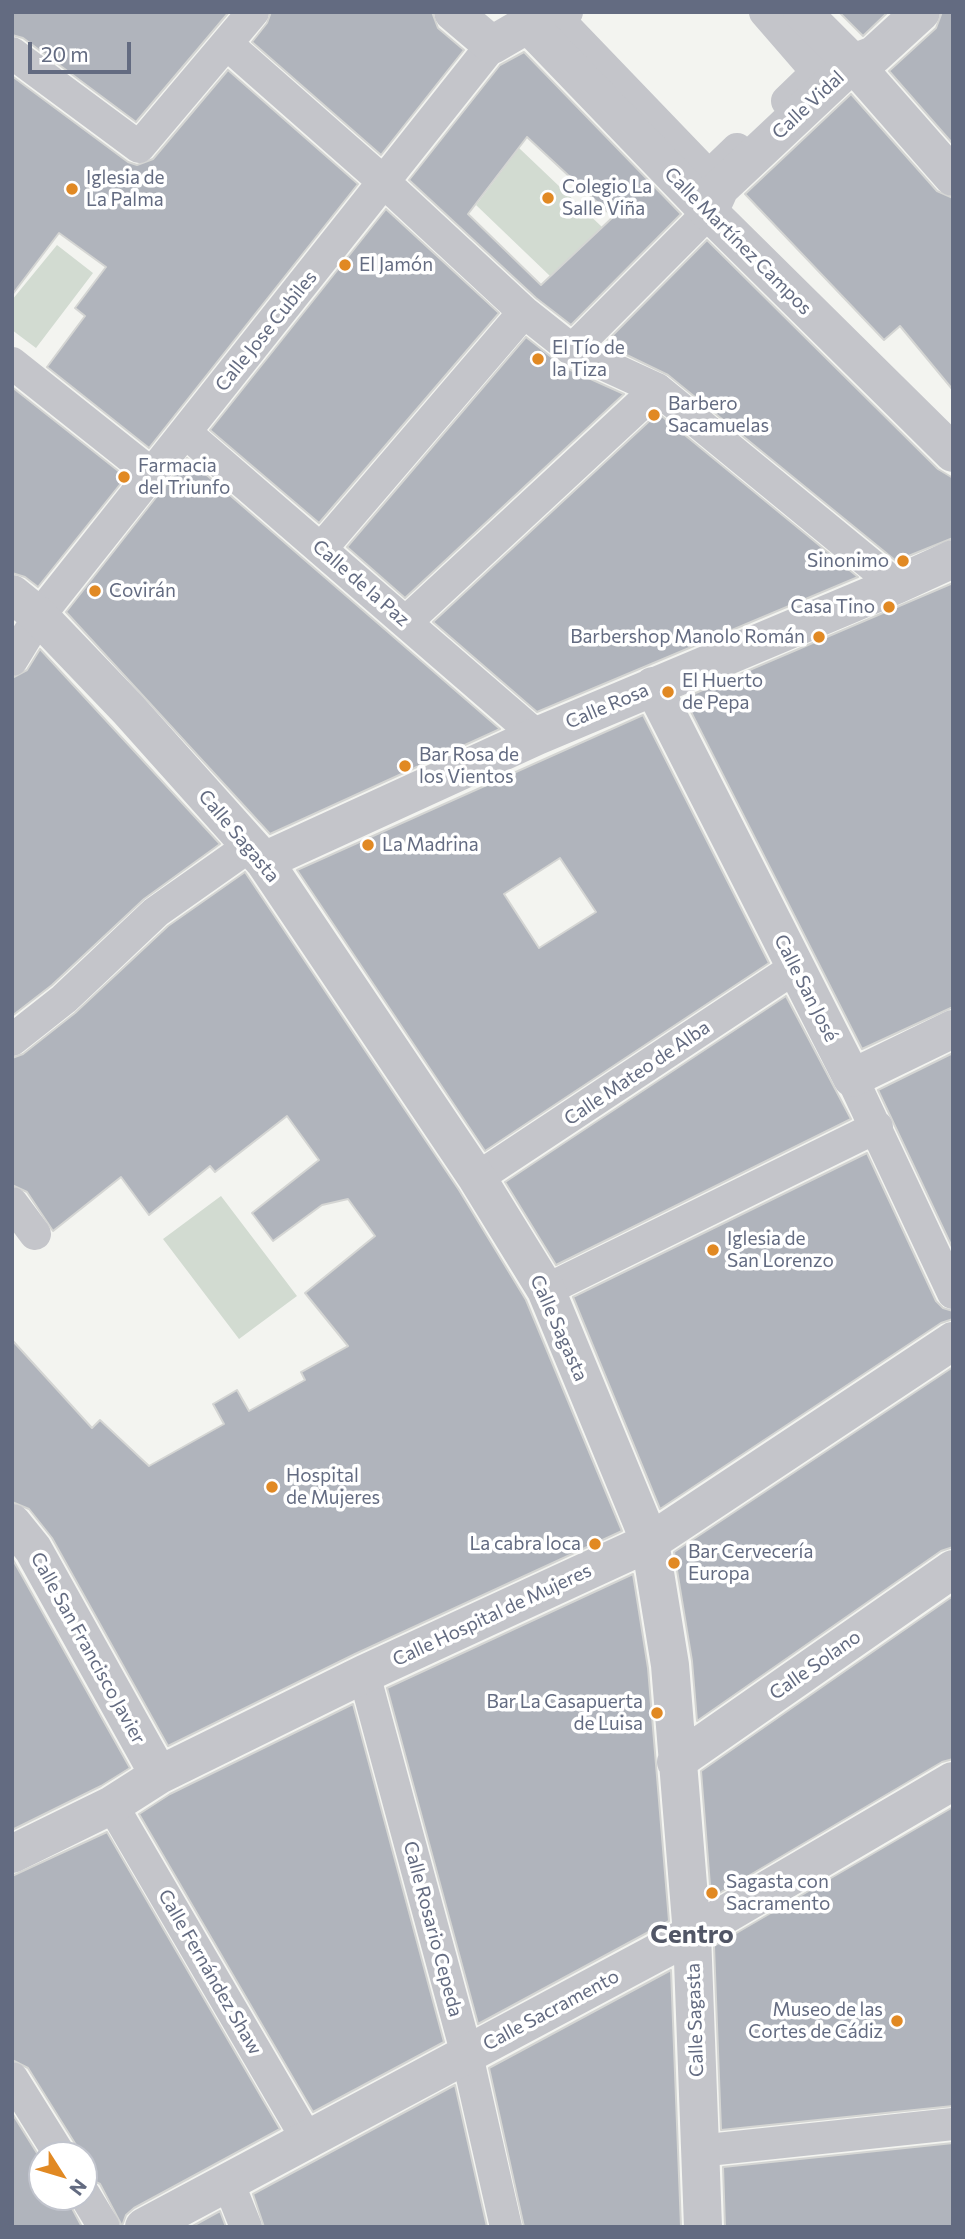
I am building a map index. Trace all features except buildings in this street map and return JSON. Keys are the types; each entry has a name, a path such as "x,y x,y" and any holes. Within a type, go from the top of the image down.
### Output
{"street":[{"path":"12,53 139,147 253,12"},
{"path":"453,12 492,45 533,18"},
{"path":"567,12 559,20 709,176 817,72 765,12"},
{"path":"802,12 853,63 953,177"},
{"name":"Calle Vidal","path":"709,212 720,188 853,63 874,55 920,12"},
{"name":"Calle Martínez Campos","path":"533,18 709,212 953,453"},
{"path":"227,44 524,312 572,350 657,389 896,585"},
{"name":"Calle Jose Cubiles","path":"12,660 26,605 153,475 492,45"},
{"path":"572,350 709,212"},
{"path":"321,549 524,312"},
{"path":"12,363 153,475"},
{"path":"406,622 657,389"},
{"name":"Calle de la Paz","path":"186,432 537,736"},
{"name":"Calle Rosa","path":"257,853 953,559"},
{"name":"Calle Sagasta","path":"26,605 257,853 477,1178 546,1290 650,1542 670,1665 692,1934 698,2151 703,2227"},
{"name":"Calle San José","path":"653,686 877,1127 953,1293"},
{"path":"12,1040 64,999 156,912 257,853"},
{"name":"Calle Mateo de Alba","path":"477,1178 796,967"},
{"path":"852,1078 953,1029"},
{"path":"546,1290 877,1127"},
{"path":"12,1203 35,1234"},
{"name":"Calle Hospital de Mujeres","path":"12,1854 112,1805 159,1776 364,1674 650,1542 953,1342"},
{"name":"Calle San Francisco Javier","path":"12,1523 33,1549 159,1776"},
{"name":"Calle Solano","path":"676,1762 953,1569"},
{"name":"Calle Rosario Cepeda","path":"364,1674 467,2055 506,2227"},
{"name":"Calle Sacramento","path":"144,2227 692,1934 953,1781"},
{"name":"Calle Fernández Shaw","path":"112,1805 307,2139"},
{"path":"12,2078 51,2141"},
{"path":"698,2151 953,2124"},
{"path":"228,2182 246,2227"},
{"path":"94,2211 104,2227"}],"shaded area":[{"path":"519,148 602,227 550,276 476,205"},
{"path":"57,245 93,273 36,348 12,330 12,300"},
{"path":"221,1196 297,1296 239,1339 163,1239"}],"place":[{"name":"Iglesia de La Palma","path":"72,189"},
{"name":"Colegio La Salle Viña","path":"548,198"},
{"name":"El Jamón","path":"345,265"},
{"name":"El Tío de la Tiza","path":"538,359"},
{"name":"Barbero Sacamuelas","path":"654,415"},
{"name":"Farmacia del Triunfo","path":"124,477"},
{"name":"Sinonimo","path":"903,561"},
{"name":"Covirán","path":"95,591"},
{"name":"Casa Tino","path":"889,607"},
{"name":"Barbershop Manolo Román","path":"819,637"},
{"name":"El Huerto de Pepa","path":"668,692"},
{"name":"Bar Rosa de los Vientos","path":"405,766"},
{"name":"La Madrina","path":"368,845"},
{"name":"Iglesia de San Lorenzo","path":"713,1250"},
{"name":"Hospital de Mujeres","path":"272,1487"},
{"name":"La cabra loca","path":"595,1544"},
{"name":"Bar Cervecería Europa","path":"674,1563"},
{"name":"Bar La Casapuerta de Luisa","path":"657,1713"},
{"name":"Sagasta con Sacramento","path":"712,1893"},
{"name":"Museo de las Cortes de Cádiz","path":"897,2021"}],"district":[{"name":"Centro","path":"692,1934"}]}
